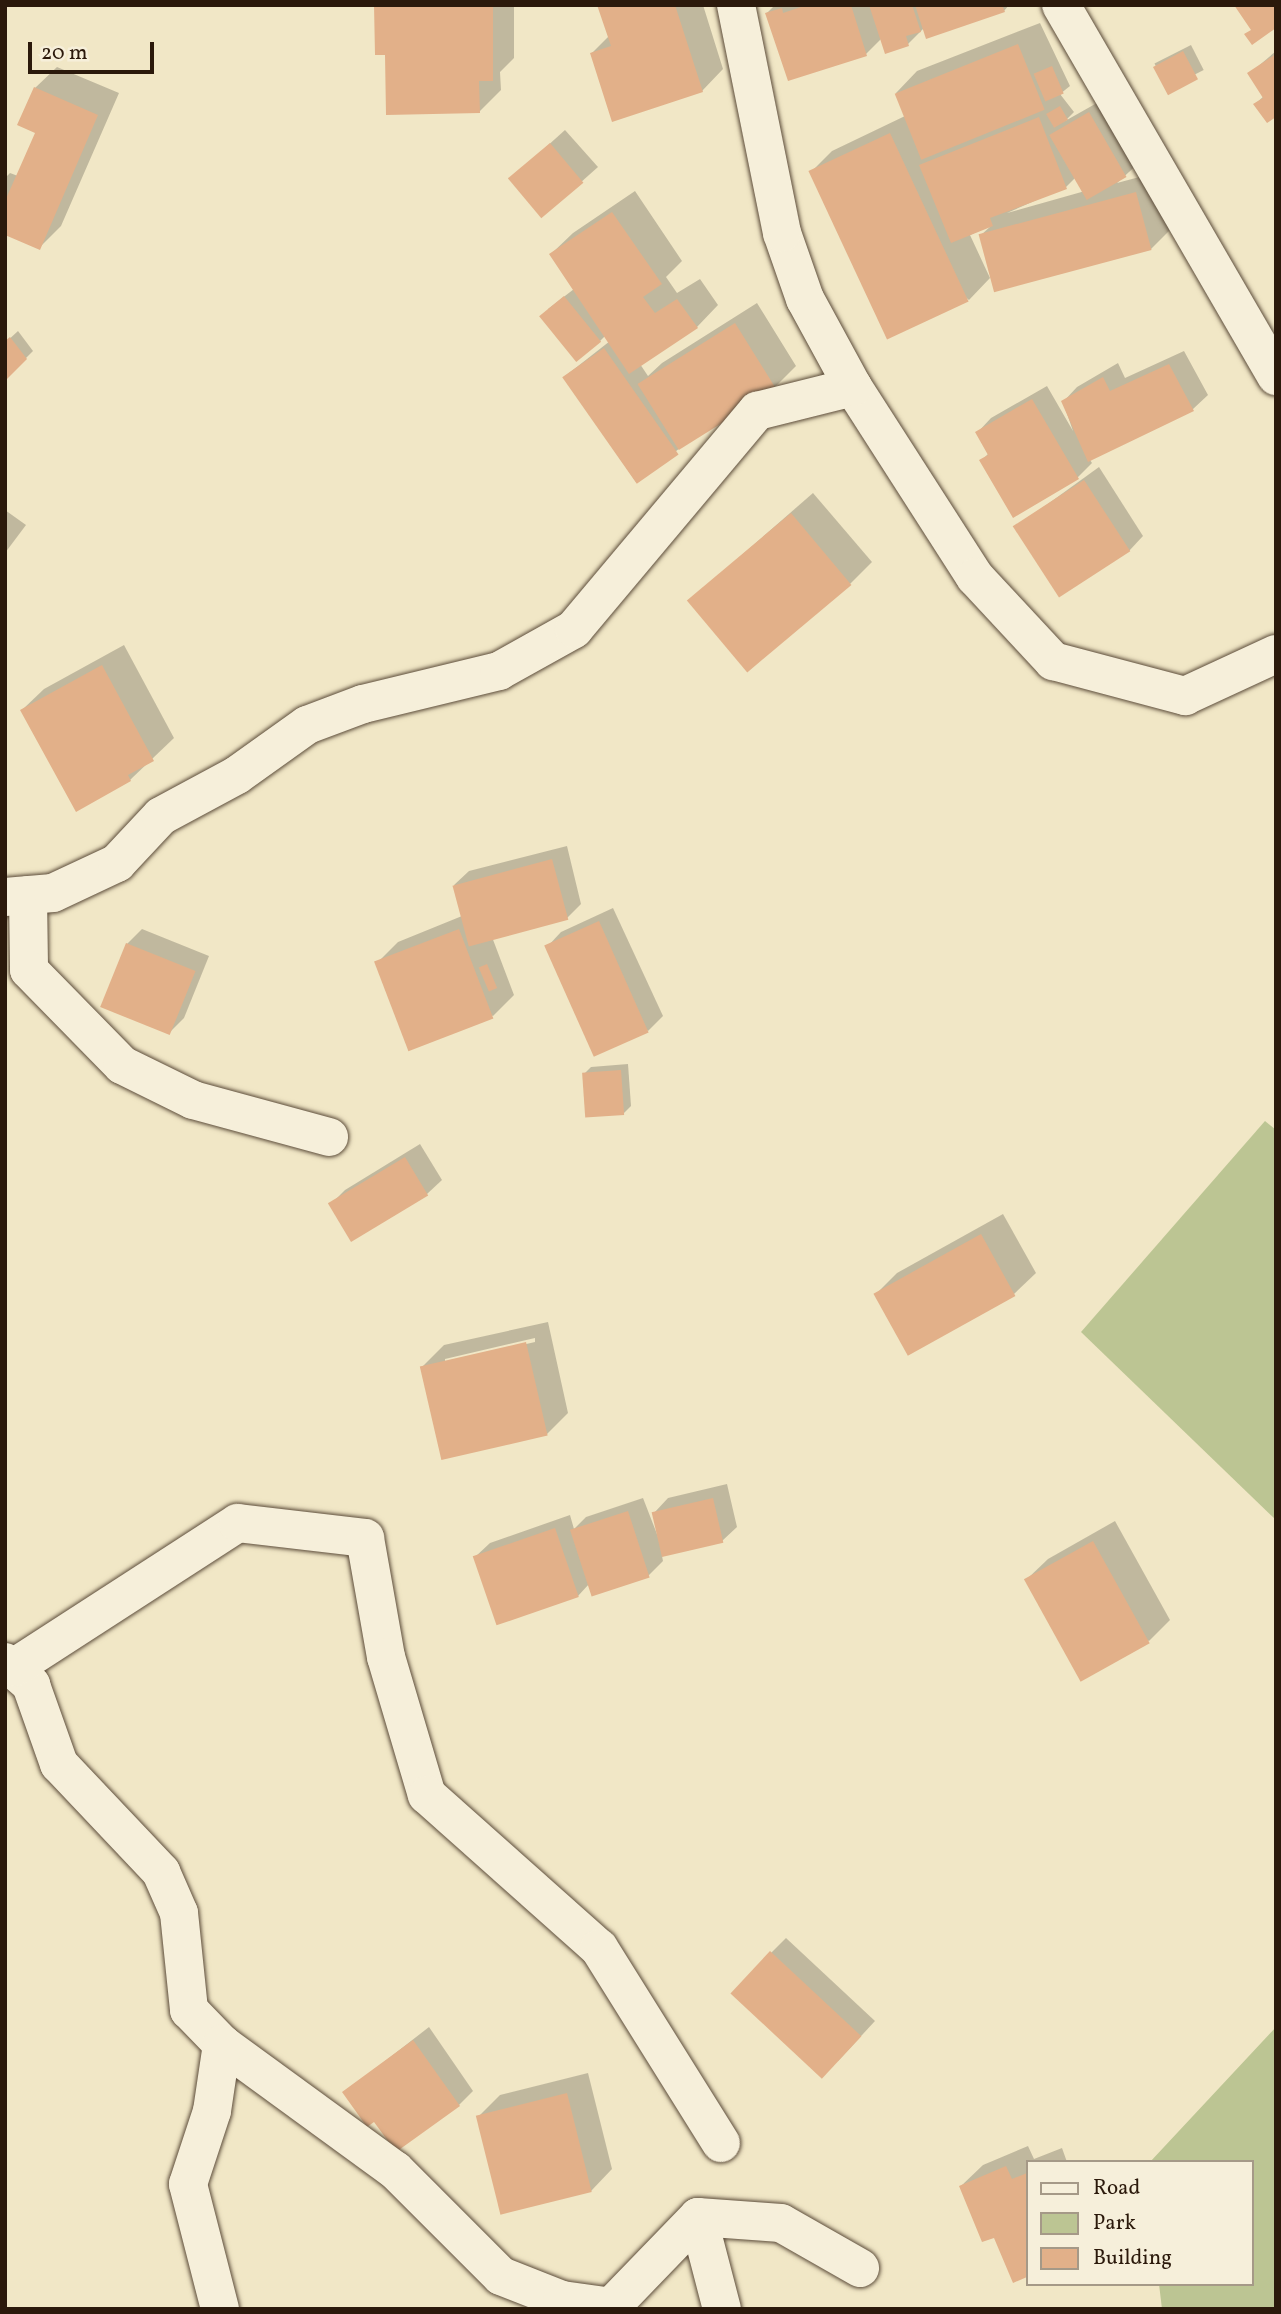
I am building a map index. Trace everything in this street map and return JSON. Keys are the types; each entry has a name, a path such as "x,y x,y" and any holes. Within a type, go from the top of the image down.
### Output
{"street":[{"path":"736,5 782,233 805,299 853,387 975,577 1054,661 1185,696 1276,654"},
{"path":"1061,5 1276,376"},
{"path":"329,1137 193,1100 122,1065 29,970 17,896 52,894 117,863 161,816 237,775 307,725 363,704 499,671 574,629 757,411 853,387"},
{"path":"698,2217 611,2307 562,2300 501,2276 395,2170 222,2044 189,2010 179,1913 161,1871 59,1764 31,1685 10,1664 238,1524 365,1538 386,1657 428,1795 600,1948 721,2143"},
{"path":"220,2309 188,2184 212,2111 222,2044"},
{"path":"698,2217 781,2223 860,2268"},
{"path":"698,2217 722,2309"}],"green space":[{"path":"1265,1121 1276,1130 1276,1520 1081,1332"},
{"path":"1276,2027 1276,2309 1162,2309 1159,2286 1253,2286 1253,2160 1152,2160"}],"building":[{"path":"374,5 493,5 493,81 479,81 480,113 386,115 385,55 375,55"},
{"path":"597,5 675,5 703,92 612,122 590,53 611,46"},
{"path":"807,5 851,5 867,56 788,81 765,13 782,8 783,13"},
{"path":"869,5 912,5 921,32 906,36 909,46 885,54"},
{"path":"915,5 1002,5 1005,12 926,39"},
{"path":"1234,5 1276,5 1276,28 1252,45 1244,34 1251,30"},
{"path":"1018,44 1045,110 921,160 895,94"},
{"path":"1183,51 1198,79 1168,95 1153,67"},
{"path":"1276,54 1276,117 1267,123 1253,104 1263,98 1247,73"},
{"path":"1052,66 1064,94 1045,101 1034,74"},
{"path":"34,87 98,115 40,250 5,235 5,201 35,133 17,125"},
{"path":"1060,106 1068,120 1054,128 1046,114"},
{"path":"1089,112 1126,177 1087,200 1049,135"},
{"path":"1039,117 1067,189 990,218 993,226 951,243 919,165"},
{"path":"890,133 969,302 887,340 808,171"},
{"path":"550,143 583,183 541,218 508,178"},
{"path":"1136,192 1152,250 994,292 979,234"},
{"path":"612,212 662,284 643,297 655,313 677,299 698,328 629,374 549,254"},
{"path":"564,296 601,342 576,362 539,316"},
{"path":"735,323 776,389 679,450 637,384"},
{"path":"10,337 27,359 7,379 5,341"},
{"path":"604,348 679,454 637,484 562,377"},
{"path":"1169,364 1194,411 1088,462 1061,401 1103,377 1110,391"},
{"path":"1032,399 1079,479 1013,518 979,460 988,455 975,432"},
{"path":"1084,480 1130,551 1059,598 1013,526"},
{"path":"791,513 851,585 747,672 687,600"},
{"path":"102,665 154,761 128,775 131,781 76,812 20,710"},
{"path":"552,859 568,920 469,947 453,886"},
{"path":"599,921 649,1032 594,1057 544,945"},
{"path":"459,929 493,1019 408,1051 374,962"},
{"path":"126,943 196,971 170,1035 100,1007"},
{"path":"487,964 497,988 489,991 479,968"},
{"path":"621,1070 624,1115 585,1118 582,1073"},
{"path":"405,1157 428,1196 351,1242 328,1203"},
{"path":"981,1234 1015,1296 908,1356 873,1294"},
{"path":"526,1342 548,1436 441,1460 420,1367"},
{"path":"713,1498 723,1543 662,1557 652,1512"},
{"path":"628,1511 650,1578 592,1596 570,1530"},
{"path":"555,1528 579,1597 497,1625 473,1556"},
{"path":"1093,1541 1150,1643 1081,1682 1024,1579"},
{"path":"770,1951 861,2036 822,2079 730,1993"},
{"path":"413,2040 460,2106 396,2152 374,2122 367,2127 342,2092"},
{"path":"567,2093 592,2192 500,2215 476,2116"},
{"path":"1006,2166 1012,2179 1026,2173 1026,2277 1013,2283 994,2238 982,2242 959,2186"}]}
